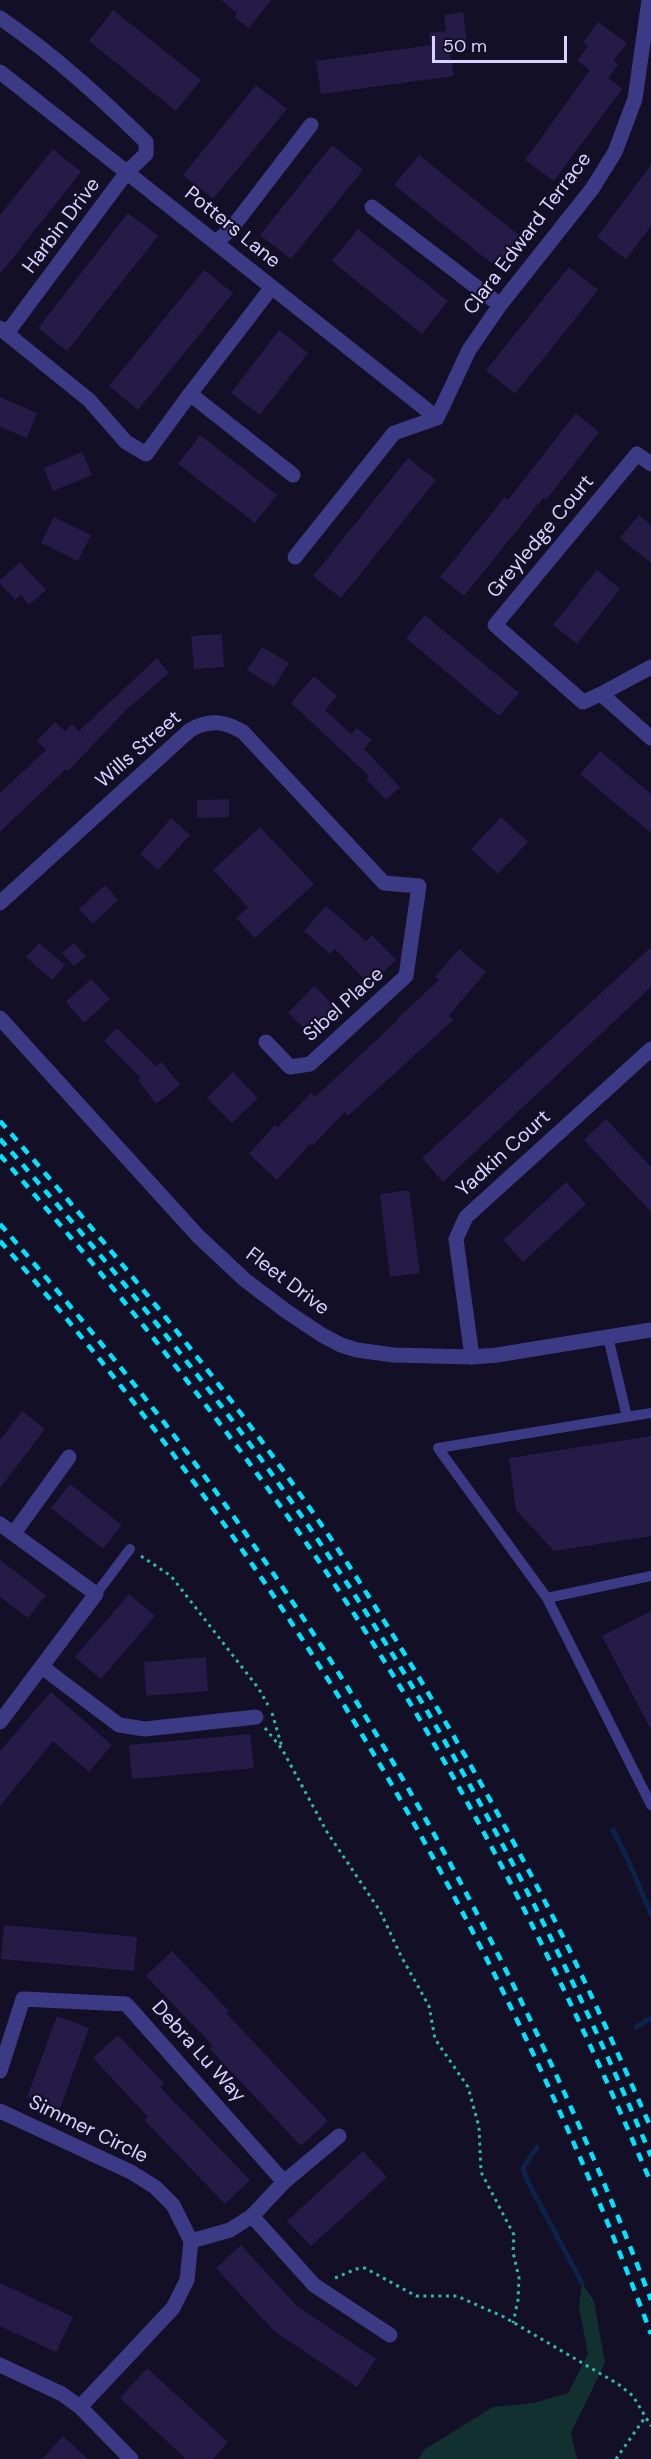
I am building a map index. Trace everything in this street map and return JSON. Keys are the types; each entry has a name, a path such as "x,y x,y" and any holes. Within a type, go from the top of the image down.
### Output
{"street":[{"name":"Clara Edward Terrace","path":"437,418 464,358 500,305 592,189 615,152 628,123 635,99 649,0"},
{"name":"Harbin Drive","path":"0,18 73,73 146,142 146,154 128,172 3,331"},
{"name":"Potters Lane","path":"0,72 437,418"},
{"path":"216,242 231,229 311,125"},
{"path":"372,207 500,305"},
{"path":"3,331 89,400 126,442 146,453 272,287"},
{"path":"190,394 293,475"},
{"path":"295,557 394,433 437,418"},
{"name":"Greyledge Court","path":"601,694 583,702 495,625 638,454 651,464"},
{"path":"651,667 601,694 651,738"},
{"name":"Wills Street","path":"0,903 190,730 202,724 217,722 229,724 243,732 384,883 419,886"},
{"name":"Sibel Place","path":"266,1042 291,1067 310,1064 406,976 419,886"},
{"name":"Fleet Drive","path":"0,1018 176,1213 245,1280 286,1311 341,1345 357,1350 394,1355 471,1357 497,1355 651,1330"},
{"name":"Yadkin Court","path":"471,1357 456,1239 466,1217 651,1049"},
{"path":"14,1533 69,1457"},
{"path":"0,1524 96,1594 2,1717"},
{"path":"42,1667 119,1725 145,1729 256,1718"},
{"name":"Debra Lu Way","path":"0,2071 23,1999 126,2004 284,2182"},
{"name":"Simmer Circle","path":"0,2111 131,2172 155,2187 173,2205 190,2241 187,2280 173,2308 80,2407"},
{"path":"190,2241 230,2230 252,2216 284,2182 339,2136"},
{"path":"252,2216 314,2285 390,2335"},
{"path":"0,2365 62,2394 80,2407 131,2459"}],"lane":[{"path":"608,1337 627,1417"},
{"path":"651,1413 438,1448 547,1598 651,1805"},
{"path":"96,1594 130,1548"},
{"path":"547,1598 651,1576"}],"path":[{"path":"130,1548 171,1576 259,1689 275,1719 282,1749"},
{"path":"256,1718 282,1749 327,1832 380,1911 400,1956 429,2006 435,2039 468,2087 479,2127 481,2172 514,2235 513,2252 519,2278 518,2300 513,2323"},
{"path":"328,2277 337,2278 356,2268 364,2268 416,2296 457,2296 513,2323 618,2384 633,2396 651,2426"},
{"path":"616,2459 646,2416"}],"green space":[{"path":"582,2283 594,2301 605,2363 571,2433 577,2459 418,2459 425,2449 493,2407 534,2403 568,2393 588,2354 579,2307"}],"building":[{"path":"221,0 271,0 249,28 234,17 237,13"},
{"path":"113,10 201,80 176,111 89,41"},
{"path":"463,12 468,50 450,53 454,76 321,94 316,61 431,45 429,33 446,31 444,15"},
{"path":"598,22 627,43 613,61 618,65 608,78 622,89 554,181 525,160 590,70 577,61 588,46 583,42"},
{"path":"256,85 287,109 213,199 183,175"},
{"path":"332,145 363,170 291,259 260,235"},
{"path":"53,149 81,172 0,274 0,215"},
{"path":"419,155 520,236 496,267 394,185"},
{"path":"651,165 651,226 626,259 597,237"},
{"path":"128,213 158,236 67,351 38,328"},
{"path":"358,229 448,301 422,334 332,261"},
{"path":"569,267 598,290 515,394 486,370"},
{"path":"204,270 233,293 138,410 109,386"},
{"path":"279,330 308,353 260,415 231,393"},
{"path":"0,397 37,413 27,438 0,427"},
{"path":"576,413 599,432 546,500 543,498 464,596 440,577 505,497 508,500"},
{"path":"200,435 277,495 255,523 178,464"},
{"path":"82,452 92,475 53,491 44,468"},
{"path":"408,458 436,480 341,598 313,576"},
{"path":"639,515 651,525 651,563 620,538"},
{"path":"54,517 91,535 78,561 41,543"},
{"path":"20,562 46,590 29,605 21,595 15,600 0,583 0,580"},
{"path":"597,570 620,589 577,644 553,625"},
{"path":"425,615 519,693 499,716 406,638"},
{"path":"222,634 224,667 194,669 191,636"},
{"path":"262,647 289,663 274,687 247,670"},
{"path":"157,658 169,673 128,708 68,771 66,769 0,832 0,793 46,750 37,741 55,722 65,731 72,724 79,731"},
{"path":"314,676 337,696 325,710 351,734 357,728 372,740 364,749 400,787 386,800 366,779 369,776 291,703"},
{"path":"600,751 651,794 651,833 580,774"},
{"path":"229,799 229,817 197,818 197,800"},
{"path":"501,817 528,842 498,874 471,849"},
{"path":"171,818 190,835 158,870 140,854"},
{"path":"260,827 314,884 255,938 236,918 248,907 213,870"},
{"path":"105,885 118,900 93,924 79,909"},
{"path":"326,906 366,941 372,935 396,960 370,985 335,949 330,954 304,931"},
{"path":"39,943 65,965 52,980 26,957"},
{"path":"74,943 86,956 74,966 62,953"},
{"path":"651,947 651,987 443,1182 422,1158"},
{"path":"459,949 486,972 449,1015 453,1020 348,1116 345,1112 312,1146 310,1144 277,1180 249,1154 275,1125 278,1127 311,1093 315,1097 439,980 435,977"},
{"path":"91,979 110,999 84,1023 66,1002"},
{"path":"314,986 340,1011 314,1038 288,1013"},
{"path":"117,1028 156,1066 162,1062 180,1085 156,1104 138,1080 141,1078 104,1041"},
{"path":"233,1072 258,1098 232,1123 207,1098"},
{"path":"606,1119 651,1167 651,1212 584,1140"},
{"path":"566,1182 586,1204 523,1262 503,1240"},
{"path":"409,1190 420,1273 390,1277 380,1194"},
{"path":"22,1411 45,1429 0,1488 0,1440"},
{"path":"651,1436 651,1536 554,1551 516,1510 509,1458"},
{"path":"70,1484 122,1525 103,1549 51,1508"},
{"path":"0,1560 46,1595 28,1618 0,1597"},
{"path":"129,1594 155,1616 101,1679 75,1657"},
{"path":"651,1611 651,1730 602,1636"},
{"path":"206,1657 208,1691 146,1696 144,1662"},
{"path":"51,1692 112,1745 89,1772 53,1741 0,1806 0,1751"},
{"path":"250,1734 254,1768 132,1779 129,1745"},
{"path":"4,1925 137,1937 134,1971 1,1959"},
{"path":"172,1951 229,2011 226,2013 328,2121 301,2146 210,2049 213,2046 146,1976"},
{"path":"57,2016 89,2028 60,2109 27,2097"},
{"path":"118,2035 164,2083 160,2087 250,2180 225,2204 144,2120 148,2117 93,2058"},
{"path":"363,2151 387,2177 311,2246 287,2221"},
{"path":"241,2245 297,2306 376,2359 357,2387 274,2331 216,2268"},
{"path":"0,2283 73,2317 56,2352 0,2326"},
{"path":"147,2368 228,2442 213,2459 186,2459 120,2398"},
{"path":"63,2436 88,2459 42,2459"}],"waterway":[{"path":"613,1830 651,1914"},
{"path":"636,2027 651,2018"},
{"path":"537,2147 523,2168 528,2182 582,2283"}],"railway":[{"path":"0,1121 144,1291 236,1407 323,1527 364,1589 463,1752 532,1877 580,1971 651,2128"},
{"path":"0,1139 100,1255 196,1374 258,1455 316,1537 371,1621 475,1794 523,1883 611,2064 651,2156"},
{"path":"0,1155 91,1262 221,1425 303,1538 388,1667 511,1883 584,2032 651,2183"},
{"path":"0,1224 155,1410 241,1527 362,1710 470,1900 520,1998 610,2198 651,2300"},
{"path":"0,1241 103,1364 200,1491 291,1622 376,1758 454,1897 526,2039 592,2185 651,2334"}]}
